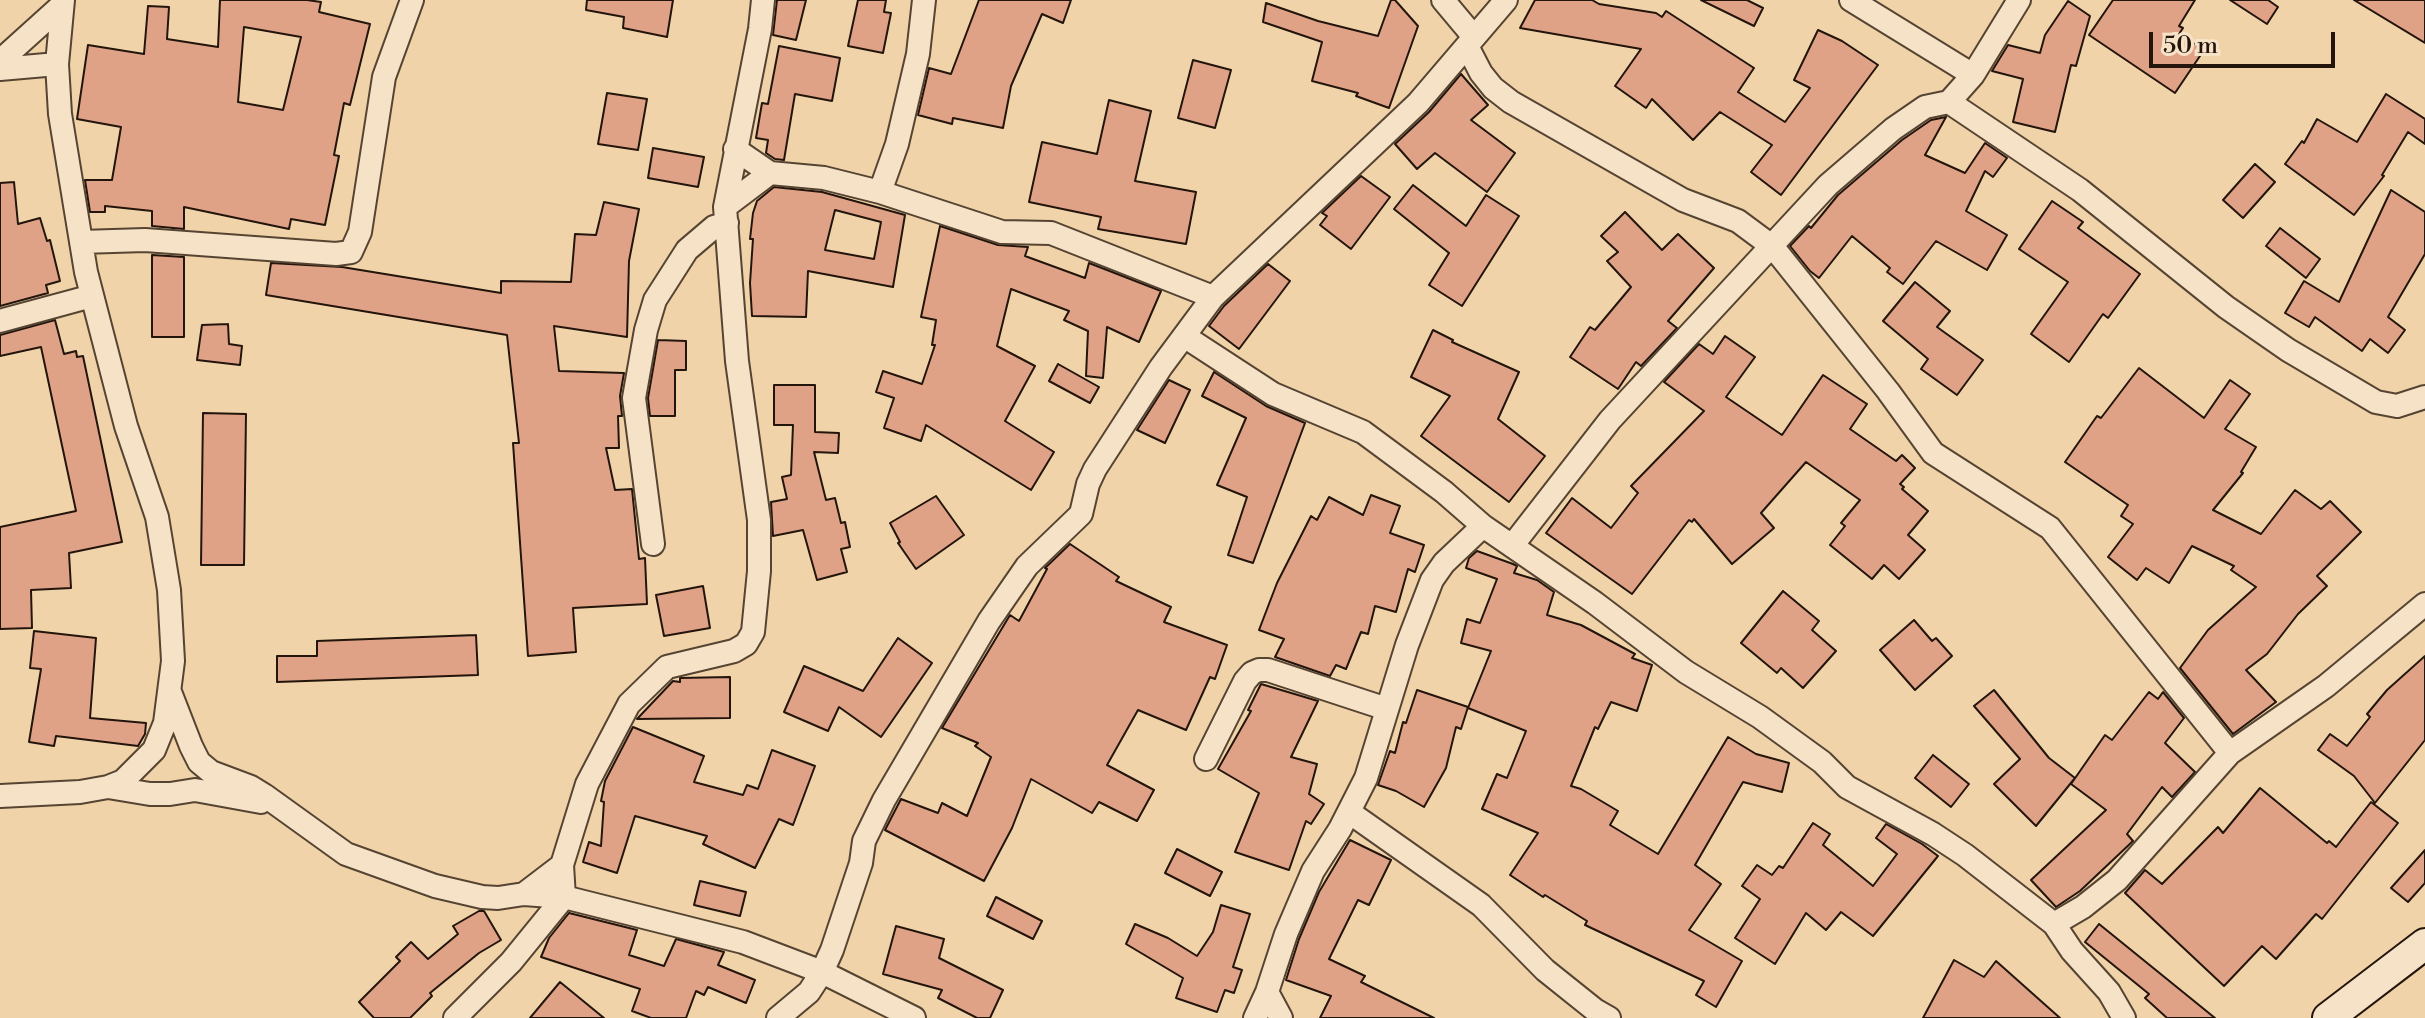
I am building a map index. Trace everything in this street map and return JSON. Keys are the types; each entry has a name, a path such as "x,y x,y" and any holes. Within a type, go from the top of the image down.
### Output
{"main road":[{"path":"2328,1018 2425,944"}],"street":[{"path":"81,242 145,240 336,254 351,252 360,232 384,77 412,0"},
{"path":"455,1018 511,962 564,897 562,865 587,784 629,704 667,667 734,651 746,644 753,632 759,586 759,520 737,361 726,215 763,0"},
{"path":"880,192 897,144 918,54 924,0"},
{"path":"1443,0 1470,42 1487,81 1511,102 1683,200 1738,221 1773,247 1888,391 1933,453 2050,528 2230,753"},
{"path":"778,1018 809,992 822,972 861,863 864,841 884,800 989,621 1027,566 1081,514 1095,469 1184,336 1213,297 1418,103 1506,0"},
{"path":"1851,0 1973,75"},
{"path":"1512,546 1610,420 1828,185 1893,129 1925,107 1949,102 1973,75 2019,0"},
{"path":"0,61 62,3"},
{"path":"0,796 80,792 123,781 154,750 165,723 173,661 169,590 157,517 126,426 81,242 60,114 57,64 62,3"},
{"path":"0,69 57,64"},
{"path":"1949,102 2080,190 2226,307 2288,350 2376,402 2397,406 2425,397"},
{"path":"735,149 770,173 824,178 880,192 1002,232 1051,233 1213,297"},
{"path":"653,544 634,398 646,330 655,300 687,250 770,173"},
{"path":"0,321 92,296"},
{"path":"1184,336 1273,394 1363,432 1444,492 1483,526 1595,603 1686,672 1822,762 1847,787 1955,848 2054,924 2072,951 2109,992 2124,1018"},
{"path":"1255,1018 1313,871 1366,778 1432,580 1444,563 1483,526"},
{"path":"2054,924 2083,907 2117,880 2230,753 2326,686 2425,604"},
{"path":"1206,759 1245,681 1259,670 1268,670 1387,709"},
{"path":"170,691 199,762 211,772 251,787 346,854 435,886 482,897 524,894 564,897 743,942 822,972 914,1018"},
{"path":"108,787 150,794 195,790 278,806"},
{"path":"1349,812 1481,905 1545,970 1609,1018"},
{"path":"524,894 562,865"},
{"path":"1267,992 1281,1018"}],"building":[{"path":"220,0 321,2 319,12 370,24 350,105 344,103 334,155 339,156 325,225 291,219 289,229 184,207 184,229 152,226 152,211 105,206 105,212 90,212 85,180 112,180 121,127 77,119 88,45 144,54 148,6 169,7 167,39 218,47","holes":["244,27 301,37 283,110 238,102"]},
{"path":"587,0 673,0 667,37 623,28 624,17 586,10"},
{"path":"777,0 806,0 796,40 773,35"},
{"path":"858,0 886,0 884,12 891,13 883,53 848,46"},
{"path":"979,0 1071,0 1063,23 1042,14 1011,86 1003,128 953,118 952,124 918,115 929,68 951,74"},
{"path":"1391,0 1395,0 1418,26 1389,108 1356,96 1358,93 1312,81 1322,42 1263,22 1266,3 1318,21 1378,36"},
{"path":"1535,0 1592,0 1599,4 1656,13 1662,17 1666,11 1754,68 1738,92 1785,122 1810,88 1794,80 1818,30 1842,41 1878,65 1781,195 1751,172 1772,145 1720,112 1693,140 1652,99 1646,108 1615,86 1641,49 1520,28"},
{"path":"1701,0 1747,0 1763,8 1754,26"},
{"path":"2113,0 2195,0 2179,26 2183,28 2179,34 2204,50 2175,93 2089,35"},
{"path":"2230,0 2268,0 2278,7 2267,24"},
{"path":"2354,0 2425,0 2425,43"},
{"path":"2068,1 2090,16 2076,66 2071,65 2055,132 2013,122 2023,79 1992,71 2008,45 2040,53 2045,35"},
{"path":"779,46 840,58 832,101 795,94 784,160 766,153 768,140 756,138 762,103 768,104"},
{"path":"1193,60 1231,70 1215,128 1178,118"},
{"path":"1461,74 1488,105 1471,120 1515,153 1487,192 1435,153 1417,169 1395,144 1429,112"},
{"path":"607,93 647,99 638,150 598,144"},
{"path":"2386,94 2425,119 2425,144 2408,132 2384,176 2354,215 2285,164 2302,141 2304,143 2317,119 2357,142"},
{"path":"1109,100 1151,111 1135,181 1196,192 1186,244 1098,229 1101,217 1029,202 1042,142 1097,154"},
{"path":"1946,117 1925,155 1965,173 1985,143 2007,158 1993,177 1985,171 1966,211 2007,235 1987,270 1936,241 1903,284 1887,272 1890,268 1852,236 1819,278 1810,271 1790,246 1809,226 1811,228 1838,195 1902,140 1931,120"},
{"path":"653,148 704,157 698,187 648,178"},
{"path":"2255,164 2275,182 2243,218 2223,200"},
{"path":"1361,176 1390,197 1351,249 1320,225 1327,216 1322,213"},
{"path":"14,182 18,224 40,218 47,241 50,240 60,281 46,285 48,293 0,306 0,183"},
{"path":"1413,185 1466,226 1486,195 1519,216 1462,306 1429,285 1449,253 1394,209"},
{"path":"774,187 822,192 905,215 893,287 808,271 806,317 752,316 750,283 753,239 750,239 757,201","holes":["835,210 881,222 874,259 825,250"]},
{"path":"2391,190 2425,212 2425,254 2388,317 2405,330 2388,353 2370,339 2362,351 2315,317 2309,327 2285,313 2304,281 2339,302"},
{"path":"2052,201 2083,222 2078,228 2140,274 2108,318 2103,314 2069,362 2031,334 2068,282 2019,249"},
{"path":"604,202 639,209 629,261 627,337 554,326 559,371 624,373 620,396 622,416 618,416 619,448 606,448 615,490 632,489 639,559 645,558 647,604 573,608 576,652 528,656 513,443 519,443 507,335 266,295 271,263 342,267 501,293 501,281 571,282 575,234 596,235"},
{"path":"1625,212 1662,250 1678,234 1714,268 1668,321 1677,328 1641,366 1636,362 1618,389 1570,357 1590,327 1595,330 1631,287 1607,261 1618,252 1601,236"},
{"path":"940,226 998,245 1028,247 1025,256 1085,278 1089,263 1161,291 1139,342 1107,327 1103,378 1086,376 1088,331 1064,320 1069,311 1011,289 997,346 1035,366 1005,421 1054,452 1031,490 926,425 921,441 884,428 894,398 876,392 883,371 922,384 935,345 932,345 936,320 921,317"},
{"path":"2280,228 2320,259 2306,278 2266,246"},
{"path":"152,255 184,257 184,337 152,337"},
{"path":"1268,264 1290,281 1239,349 1209,326 1224,306"},
{"path":"1915,282 1950,311 1937,327 1983,360 1957,395 1921,369 1928,359 1883,321"},
{"path":"55,320 64,354 76,351 77,357 83,356 122,542 69,553 71,588 31,590 32,628 0,629 0,527 76,511 41,347 0,356 0,335"},
{"path":"228,324 229,344 242,346 240,365 197,360 202,325"},
{"path":"1433,330 1452,342 1519,372 1498,419 1545,456 1509,502 1421,436 1450,396 1411,377"},
{"path":"1725,336 1755,357 1726,397 1782,435 1823,375 1867,404 1850,429 1896,461 1902,455 1915,468 1900,484 1928,511 1908,535 1925,550 1899,579 1884,565 1872,579 1830,545 1845,526 1841,523 1860,500 1806,462 1761,513 1774,528 1732,564 1694,519 1692,522 1689,520 1632,594 1546,533 1572,498 1611,528 1638,493 1631,486 1704,411 1664,382 1699,344 1713,354"},
{"path":"658,340 686,341 686,370 675,370 675,416 650,416 648,398"},
{"path":"1058,364 1099,387 1090,403 1049,381"},
{"path":"2139,368 2204,418 2230,380 2250,394 2225,429 2256,447 2243,473 2213,510 2261,534 2295,490 2321,509 2330,501 2361,532 2317,576 2327,586 2298,614 2267,654 2246,670 2276,702 2233,734 2180,668 2208,630 2256,587 2231,570 2234,566 2192,546 2169,583 2146,568 2137,580 2108,557 2133,524 2121,516 2128,505 2065,462 2097,416 2101,418"},
{"path":"1214,372 1266,406 1305,423 1253,563 1228,555 1247,497 1217,485 1246,418 1202,396"},
{"path":"1169,380 1190,390 1165,443 1137,430"},
{"path":"774,385 815,385 815,432 839,433 838,453 814,452 826,500 835,498 841,523 845,522 850,547 841,549 847,572 817,580 803,530 773,536 771,502 787,499 782,477 791,475 793,425 774,425"},
{"path":"203,413 246,414 244,565 201,565"},
{"path":"1371,495 1400,506 1390,533 1424,545 1415,572 1408,569 1396,612 1375,606 1368,634 1361,632 1346,669 1336,665 1330,676 1275,657 1284,639 1259,630 1277,583 1311,516 1317,520 1329,497 1363,515"},
{"path":"936,496 964,535 916,569 898,543 890,523"},
{"path":"1070,544 1119,577 1116,581 1171,607 1164,622 1227,645 1215,679 1210,677 1186,730 1138,710 1107,765 1154,790 1137,821 1099,802 1092,813 1031,779 1012,828 984,881 885,830 901,799 938,813 942,803 967,816 991,757 975,746 978,743 942,728 1010,615 1019,621 1045,568"},
{"path":"1477,551 1517,566 1514,573 1537,580 1554,592 1547,615 1581,625 1635,654 1632,658 1652,665 1637,711 1611,702 1598,729 1595,727 1571,786 1618,811 1610,825 1658,854 1728,737 1756,754 1789,763 1782,792 1743,782 1695,865 1721,884 1689,930 1742,961 1716,1007 1696,995 1704,981 1585,925 1587,921 1510,875 1538,833 1482,809 1497,774 1507,778 1526,731 1468,708 1491,651 1461,643 1467,619 1480,623 1497,579 1466,568 1469,558"},
{"path":"703,586 710,628 664,636 656,595"},
{"path":"1783,591 1819,621 1812,630 1836,651 1803,688 1781,668 1777,673 1741,643"},
{"path":"1914,620 1932,641 1936,638 1952,656 1915,690 1880,650"},
{"path":"34,631 96,638 90,718 146,723 145,734 138,746 56,736 54,746 29,742 41,669 30,668"},
{"path":"476,635 478,675 277,682 277,656 317,656 317,641"},
{"path":"898,638 932,663 881,737 839,707 828,731 784,712 804,666 863,691"},
{"path":"2425,656 2425,740 2375,803 2354,776 2318,750 2330,734 2347,746 2387,690"},
{"path":"730,677 730,718 637,719 673,681 680,682 680,678"},
{"path":"1261,684 1318,701 1291,757 1317,764 1309,794 1324,804 1311,824 1306,821 1289,870 1235,852 1259,793 1218,769 1251,711 1248,710"},
{"path":"1417,690 1468,707 1461,729 1456,727 1446,768 1424,807 1378,785 1390,751 1395,753 1403,722 1406,723"},
{"path":"1994,690 2049,758 2075,778 2036,826 1994,784 2020,759 1974,706"},
{"path":"2149,692 2158,699 2163,692 2184,718 2165,743 2195,772 2172,797 2162,787 2127,834 2133,841 2080,891 2056,907 2031,880 2106,810 2071,784 2105,735 2112,740"},
{"path":"633,727 704,756 694,782 743,795 747,785 758,789 772,750 815,766 793,825 779,819 755,868 703,844 707,836 635,816 617,873 583,862 589,842 601,846 604,802 601,801 605,781"},
{"path":"1933,755 1969,784 1951,807 1915,778"},
{"path":"2260,788 2336,847 2371,802 2398,823 2322,919 2316,914 2276,959 2262,946 2224,986 2125,893 2145,870 2162,884 2218,827 2223,833"},
{"path":"1813,823 1830,834 1823,845 1873,886 1897,854 1876,838 1886,824 1938,856 1873,936 1841,912 1826,930 1806,913 1775,964 1735,938 1760,899 1742,886 1757,865 1772,875 1779,866 1783,868"},
{"path":"1350,840 1391,860 1369,905 1358,900 1329,959 1365,976 1361,982 1434,1018 1320,1018 1331,996 1286,980 1319,892"},
{"path":"1177,849 1222,872 1210,896 1165,873"},
{"path":"2425,850 2425,883 2408,902 2391,888"},
{"path":"700,881 746,892 740,916 694,905"},
{"path":"996,897 1042,921 1033,939 987,916"},
{"path":"1221,905 1250,914 1233,967 1242,970 1234,993 1225,990 1217,1012 1176,998 1183,978 1126,944 1135,924 1168,938 1197,956 1213,932"},
{"path":"484,911 501,940 479,953 430,993 432,996 410,1018 374,1018 359,1002 400,961 396,957 411,942 428,959 458,934 453,926"},
{"path":"569,913 637,930 629,955 664,966 676,939 724,952 718,965 755,980 746,1003 708,987 704,995 696,991 686,1018 651,1018 632,1011 640,989 541,957 549,938"},
{"path":"2099,924 2215,1018 2167,1018 2145,998 2149,994 2085,942"},
{"path":"896,926 944,939 939,958 1003,990 990,1018 977,1018 938,998 942,990 883,974"},
{"path":"1954,960 1984,977 1996,961 2060,1018 1923,1018"},
{"path":"560,982 604,1018 530,1018"}]}
